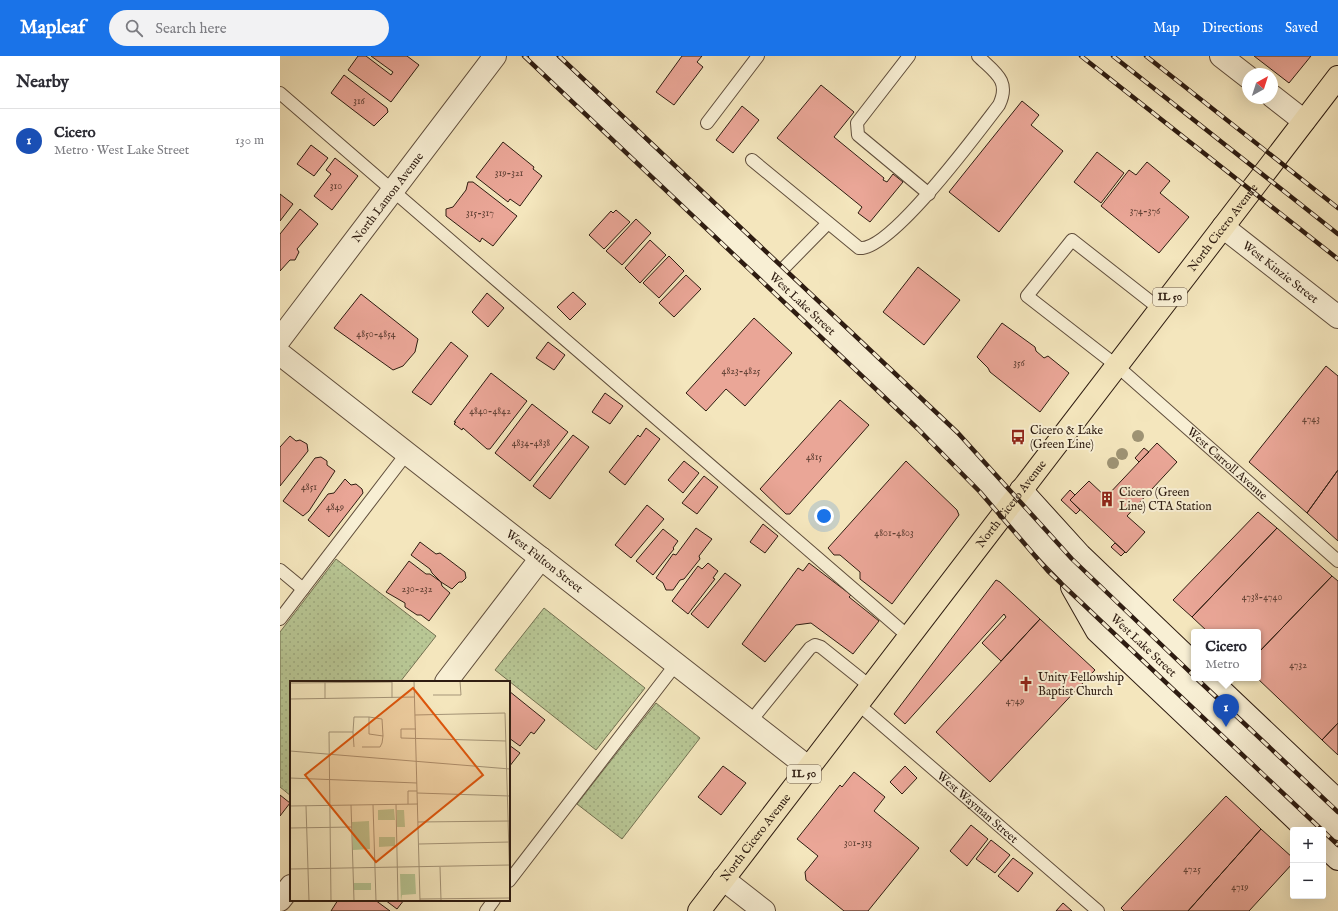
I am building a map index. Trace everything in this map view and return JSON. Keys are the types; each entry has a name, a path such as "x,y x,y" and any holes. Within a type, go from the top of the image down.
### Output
{"main road":[{"name":"North Lamon Avenue","path":"280,339 495,56"},
{"name":"West Lake Street","path":"540,56 556,64 775,277 946,439 1080,555 1191,661"},
{"path":"1222,56 1242,72"},
{"name":"North Cicero Avenue","path":"699,911 1338,77"},
{"path":"1278,101 1304,121"},
{"name":"West Kinzie Street","path":"1223,227 1338,317"},
{"name":"West Fulton Street","path":"280,354 809,768"},
{"name":"West Lake Street","path":"1015,498 1056,560 1098,631 1304,827"},
{"path":"447,681 541,558"},
{"name":"West Lake Street","path":"1056,560 1097,601 1338,829"},
{"path":"1211,681 1338,801"},
{"path":"1326,848 1338,859"},
{"path":"723,879 764,911"},
{"path":"280,900 290,887"}],"lane":[{"path":"707,123 758,56"},
{"path":"908,56 857,123 856,128 858,135 861,138 929,194"},
{"path":"752,160 828,224 859,248 863,249 886,234 929,194 1002,98 1004,92 1001,79 978,56"},
{"path":"280,93 909,637"},
{"path":"775,277 828,224"},
{"name":"West Carroll Avenue","path":"1160,310 1072,240 1028,296 1116,366 1338,560"},
{"path":"280,619 407,453"},
{"path":"280,570 303,588"},
{"name":"West Wayman Street","path":"750,722 810,648 815,645 821,647 864,696 1098,911"},
{"path":"510,880 676,664"},
{"path":"486,911 493,901"}],"green space":[{"path":"336,559 436,636 401,681 290,681 290,795 280,787 280,632"},
{"path":"544,608 645,688 596,750 495,670"},
{"path":"656,703 700,738 622,839 577,804"}],"building":[{"path":"358,56 366,56 391,75 393,72 371,56 407,56 419,65 391,102 348,70"},
{"path":"682,56 702,56 697,62 703,67 674,105 656,92"},
{"path":"1254,56 1311,56 1289,83 1278,75 1278,68 1270,68"},
{"path":"344,75 387,108 388,112 374,126 331,93"},
{"path":"821,85 854,112 834,137 884,178 883,180 887,182 893,174 903,182 870,222 858,213 862,207 777,138"},
{"path":"1022,101 1039,115 1031,125 1063,151 999,232 949,192"},
{"path":"742,106 759,120 733,153 716,140"},
{"path":"503,142 534,167 533,169 542,176 520,206 510,199 508,202 476,177"},
{"path":"311,145 328,158 314,176 297,164"},
{"path":"1097,152 1124,173 1101,203 1074,182"},
{"path":"335,158 358,176 332,210 314,196 331,174 326,170"},
{"path":"1147,162 1170,181 1160,193 1189,217 1159,253 1101,206 1129,170 1136,175"},
{"path":"468,182 473,182 517,216 493,246 482,238 480,242 446,216 446,209 453,207 466,190"},
{"path":"280,194 293,204 280,221"},
{"path":"300,209 318,224 297,249 299,252 295,260 290,260 280,271 280,234"},
{"path":"616,210 630,222 604,249 589,235 611,211 613,213"},
{"path":"636,219 651,233 622,265 606,251"},
{"path":"650,240 666,255 640,283 625,268"},
{"path":"669,256 684,271 659,298 643,283"},
{"path":"918,267 960,300 924,345 883,312"},
{"path":"686,275 701,289 674,317 659,303"},
{"path":"573,292 586,304 570,320 557,307"},
{"path":"487,293 504,308 488,327 472,312"},
{"path":"361,294 418,339 415,352 403,366 393,370 334,328"},
{"path":"754,318 792,353 745,406 726,389 706,411 686,393"},
{"path":"1002,323 1035,347 1036,351 1044,358 1048,356 1069,373 1040,412 990,372 977,357"},
{"path":"451,342 468,356 431,405 412,392"},
{"path":"548,342 565,355 554,370 536,358"},
{"path":"1326,366 1338,376 1338,470 1307,513 1249,462"},
{"path":"491,373 527,401 490,449 487,449 463,428 462,430 454,424 456,422 454,422"},
{"path":"605,393 623,406 610,424 592,412"},
{"path":"840,400 869,425 790,514 786,514 760,489"},
{"path":"532,404 568,432 530,481 495,453"},
{"path":"646,428 660,439 625,485 609,472 638,435 640,437"},
{"path":"573,435 589,447 550,499 533,486"},
{"path":"290,436 296,441 300,440 307,444 308,451 280,486 280,447"},
{"name":"Cicero (Green Line) CTA Station","path":"1157,443 1177,462 1127,516 1145,532 1126,553 1070,500 1089,481 1106,497"},
{"path":"1144,448 1149,452 1139,462 1135,458"},
{"path":"321,457 327,461 327,465 335,471 309,511 303,516 283,501 315,458"},
{"path":"684,461 699,473 683,493 668,480"},
{"path":"906,461 957,510 959,515 892,604 860,579 860,572 840,555 834,555 828,548"},
{"path":"1338,470 1338,541 1307,513"},
{"path":"704,476 718,487 697,514 682,503"},
{"path":"345,479 351,485 356,484 362,489 363,493 329,537 308,520 328,494 334,493"},
{"path":"1070,490 1075,495 1070,500 1080,510 1076,514 1061,500"},
{"path":"647,505 664,519 631,558 615,545"},
{"path":"1258,512 1277,528 1192,617 1173,600"},
{"path":"763,524 778,536 765,553 750,542"},
{"path":"696,528 712,539 699,556 700,559 684,579 680,580 673,590 666,590 663,583 656,578 673,554 676,555"},
{"path":"1277,528 1332,576 1261,650 1261,629 1205,629 1192,617"},
{"path":"663,529 678,541 673,548 674,549 653,575 636,561"},
{"path":"420,542 436,554 440,553 465,572 466,578 452,589 441,582 430,569 411,555"},
{"path":"1115,543 1125,552 1121,556 1111,547"},
{"path":"409,561 426,574 430,574 441,582 442,586 450,593 429,621 405,607 405,603 386,592"},
{"path":"708,563 718,571 713,578 715,579 688,614 672,601 698,566 702,569"},
{"path":"809,563 851,595 849,597 879,621 853,654 811,623 796,625 765,662 742,644 798,568 803,571"},
{"path":"725,573 741,585 708,628 691,614"},
{"path":"1332,576 1338,581 1338,723 1322,740 1260,681 1261,650"},
{"path":"996,580 1040,619 1001,661 982,643 1006,617 1004,614 905,724 894,714"},
{"path":"1040,619 1095,670 990,782 936,732"},
{"path":"510,692 545,720 534,734 531,732 520,746 510,739"},
{"path":"1338,723 1338,755 1322,740"},
{"path":"510,746 520,753 510,766"},
{"path":"723,766 746,783 721,815 698,797"},
{"path":"905,766 917,778 902,794 890,782"},
{"path":"854,772 885,797 874,811 919,848 868,911 844,911 806,880 805,872 818,856 797,839 840,785 842,787"},
{"path":"280,795 290,803 280,816"},
{"path":"1226,796 1261,829 1188,911 1124,911 1121,908"},
{"path":"971,825 988,839 967,866 950,851"},
{"path":"1261,829 1290,855 1290,866 1249,911 1188,911"},
{"path":"991,840 1010,855 995,873 976,859"},
{"path":"1013,858 1033,873 1018,892 998,876"},
{"path":"337,901 376,901 390,911 331,911"},
{"path":"386,901 403,901 397,909"},
{"path":"1063,903 1072,911 1056,911"}],"railway":[{"path":"524,56 918,429 980,492 1048,571 1319,827"},
{"path":"559,56 958,433 1072,559 1191,673"},
{"path":"1081,56 1338,259"},
{"path":"1113,56 1338,234"},
{"path":"1146,56 1338,208"},
{"path":"1199,681 1338,812"},
{"path":"1326,834 1338,845"}],"place":[{"name":"Cicero & Lake (Green Line)","path":"1018,437"},
{"name":"Cicero (Green Line) CTA Station","path":"1107,499"},
{"name":"Unity Fellowship Baptist Church","path":"1026,684"},
{"name":"Cicero","path":"1226,727"}]}
